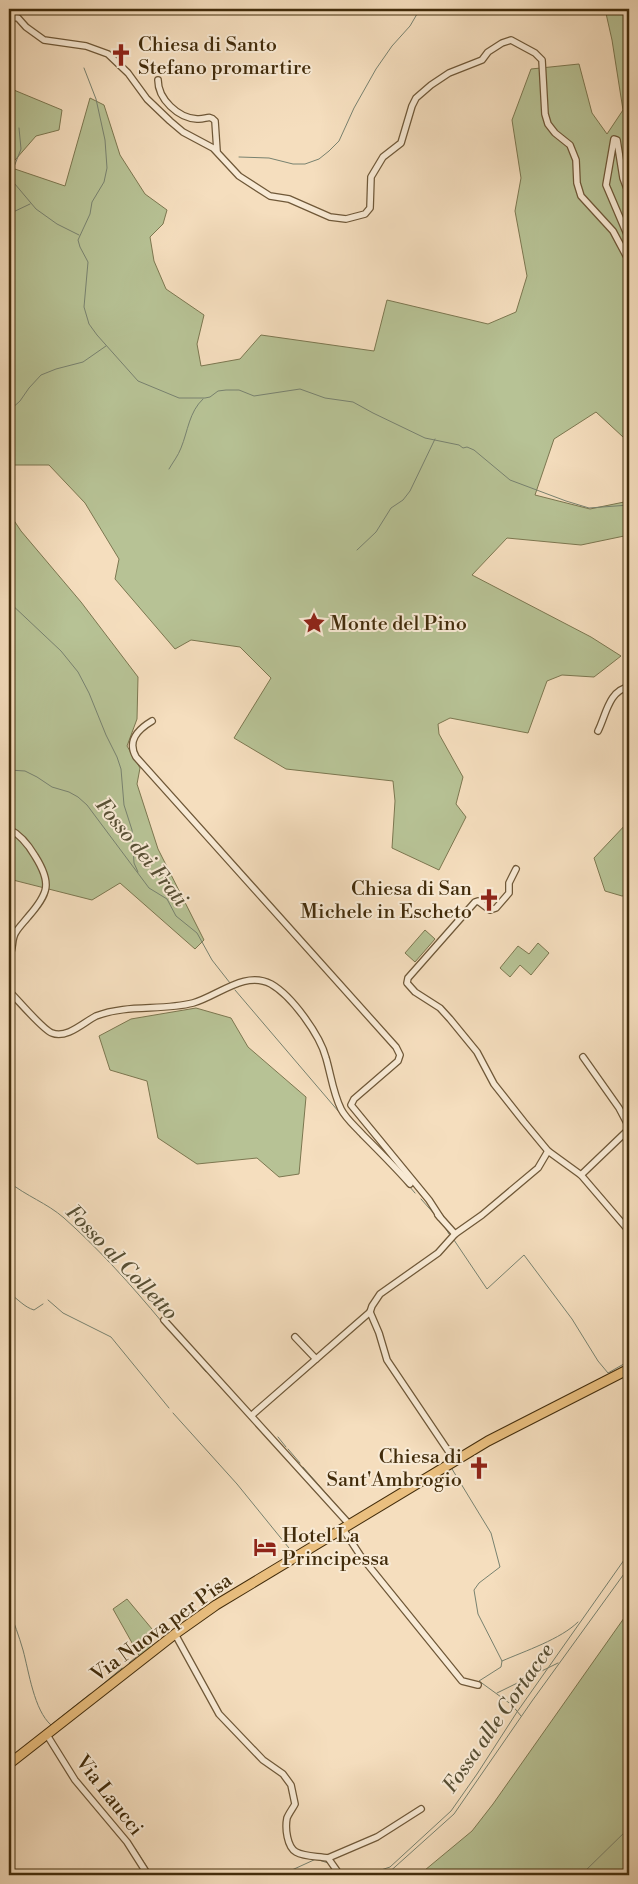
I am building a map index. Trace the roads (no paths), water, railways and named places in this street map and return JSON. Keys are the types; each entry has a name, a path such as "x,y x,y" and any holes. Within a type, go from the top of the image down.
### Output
{"main road":[{"name":"Via Nuova per Pisa","path":"9,1764 175,1634 223,1601 501,1433 629,1369"}],"street":[{"path":"9,17 18,18 26,27 44,40 86,46 108,54 128,73 147,99 170,121 183,132 204,142 217,151 239,176 270,196 289,199 330,217 346,219 365,214 370,208 371,177 383,157 402,143 416,98 449,73 482,60 488,52 502,42 511,40 535,53 542,60 545,114 548,124 555,133 570,145 576,160 577,183 581,196 613,230 629,261"},
{"path":"158,80 161,95 174,109 195,119 200,120 209,116 215,121 217,151"},
{"path":"629,194 623,178 617,140 614,139 606,185 629,239"},
{"path":"598,731 609,702 617,692 629,688"},
{"path":"152,721 134,738 132,749 136,757 396,1047 400,1055 398,1060 354,1099 351,1105 429,1200 440,1217"},
{"path":"9,829 22,838 29,846 44,871 47,884 38,906 15,933 14,947 9,957"},
{"path":"516,869 509,884 509,893 496,908 490,910 478,901 475,902 408,978 407,983 416,992 440,1008 450,1019 477,1052 494,1084 548,1151 581,1175 629,1231"},
{"path":"9,991 46,1030 56,1034 66,1033 108,1012 168,1007 193,1002 248,979 262,980 273,985 300,1011 314,1030 326,1056 332,1087 341,1109 455,1234"},
{"path":"581,1175 629,1127 619,1108 583,1057"},
{"path":"252,1415 370,1312 380,1294 438,1253 455,1234 482,1215 538,1168 548,1151"},
{"path":"370,1312 388,1360 455,1461"},
{"path":"164,1320 252,1415 347,1527 360,1555 462,1681 478,1685"},
{"path":"295,1336 316,1359"},
{"path":"175,1634 190,1664 220,1714 244,1742 263,1760 276,1768 291,1785 295,1804 288,1817 288,1840 296,1852 328,1858 377,1837 421,1809"},
{"name":"Via Laucci","path":"47,1735 75,1780 127,1842 148,1875"},
{"path":"328,1858 340,1875"}],"waterway":[{"path":"192,11 234,13 258,9"},
{"path":"239,157 269,158 293,164 305,164 319,159 329,151 339,141 354,108 376,69 392,46 410,26 420,9"},
{"path":"84,68 96,99 105,140 107,168 104,182 92,202 90,214 78,240 88,262 84,307 89,324 97,335 138,381 179,398 205,398 218,391 226,390 239,390 254,396 300,389 325,398 353,402 425,438 474,450 510,480 566,501 589,508 629,505"},
{"path":"10,177 21,149 19,128"},
{"path":"9,177 36,209 57,224 79,235"},
{"path":"9,214 30,204"},
{"path":"9,411 20,401 41,375 83,362 106,346"},
{"path":"169,469 180,451 192,416 203,399"},
{"path":"357,550 376,532 391,508 403,500 410,491 435,439"},
{"path":"9,602 61,651 78,672 89,693 121,769 124,805 132,830 134,863 138,872"},
{"name":"Fosso dei Frati","path":"9,770 25,771 52,787 69,792 87,805 149,888 167,899 176,916 197,933 212,960 230,983"},
{"name":"Fosso dei Frati","path":"235,990 339,1112"},
{"name":"Fosso al Colletto","path":"9,1182 57,1213 77,1230 115,1268 162,1322"},
{"name":"Fosso dei Frati","path":"409,1186 415,1193"},
{"name":"Fosso dei Frati","path":"421,1199 437,1217"},
{"name":"Fosso dei Frati","path":"443,1224 449,1234"},
{"name":"Fosso dei Frati","path":"454,1240 487,1289 524,1255 572,1319 598,1361 608,1373 629,1361"},
{"path":"9,1293 30,1309 34,1310 43,1304"},
{"path":"48,1300 63,1313 111,1337 169,1408"},
{"name":"Fosso al Colletto","path":"173,1334 206,1372"},
{"name":"Fosso al Colletto","path":"210,1376 235,1402"},
{"path":"173,1413 237,1484 293,1553"},
{"name":"Fosso al Colletto","path":"278,1437 286,1447"},
{"name":"Fosso al Colletto","path":"288,1449 300,1463"},
{"name":"Fosso al Colletto","path":"303,1467 346,1516"},
{"name":"Fosso al Colletto","path":"452,1469 491,1533 500,1567 479,1583 474,1590 478,1614 502,1661 501,1667 479,1681 512,1705 521,1716"},
{"path":"231,1591 342,1524"},
{"name":"Fossa alle Cortacce","path":"366,1875 390,1867 451,1811 517,1712 629,1553"},
{"path":"386,1875 454,1814 532,1701 629,1567"},
{"path":"9,1609 36,1700 40,1710 51,1725 90,1694"},
{"path":"502,1661 553,1639 578,1622"},
{"path":"129,1663 136,1657"},
{"path":"497,1693 558,1663"},
{"path":"97,1689 122,1668"},
{"path":"581,1875 629,1828"},
{"path":"135,1848 152,1875"},
{"path":"281,1875 316,1859 328,1863"}],"place":[{"name":"Chiesa di Santo Stefano promartire","path":"121,55"},
{"name":"Monte del Pino","path":"314,623"},
{"name":"Chiesa di San Michele in Escheto","path":"489,900"},
{"name":"Chiesa di Sant'Ambrogio","path":"479,1468"},
{"name":"Hotel La Principessa","path":"265,1547"}]}
